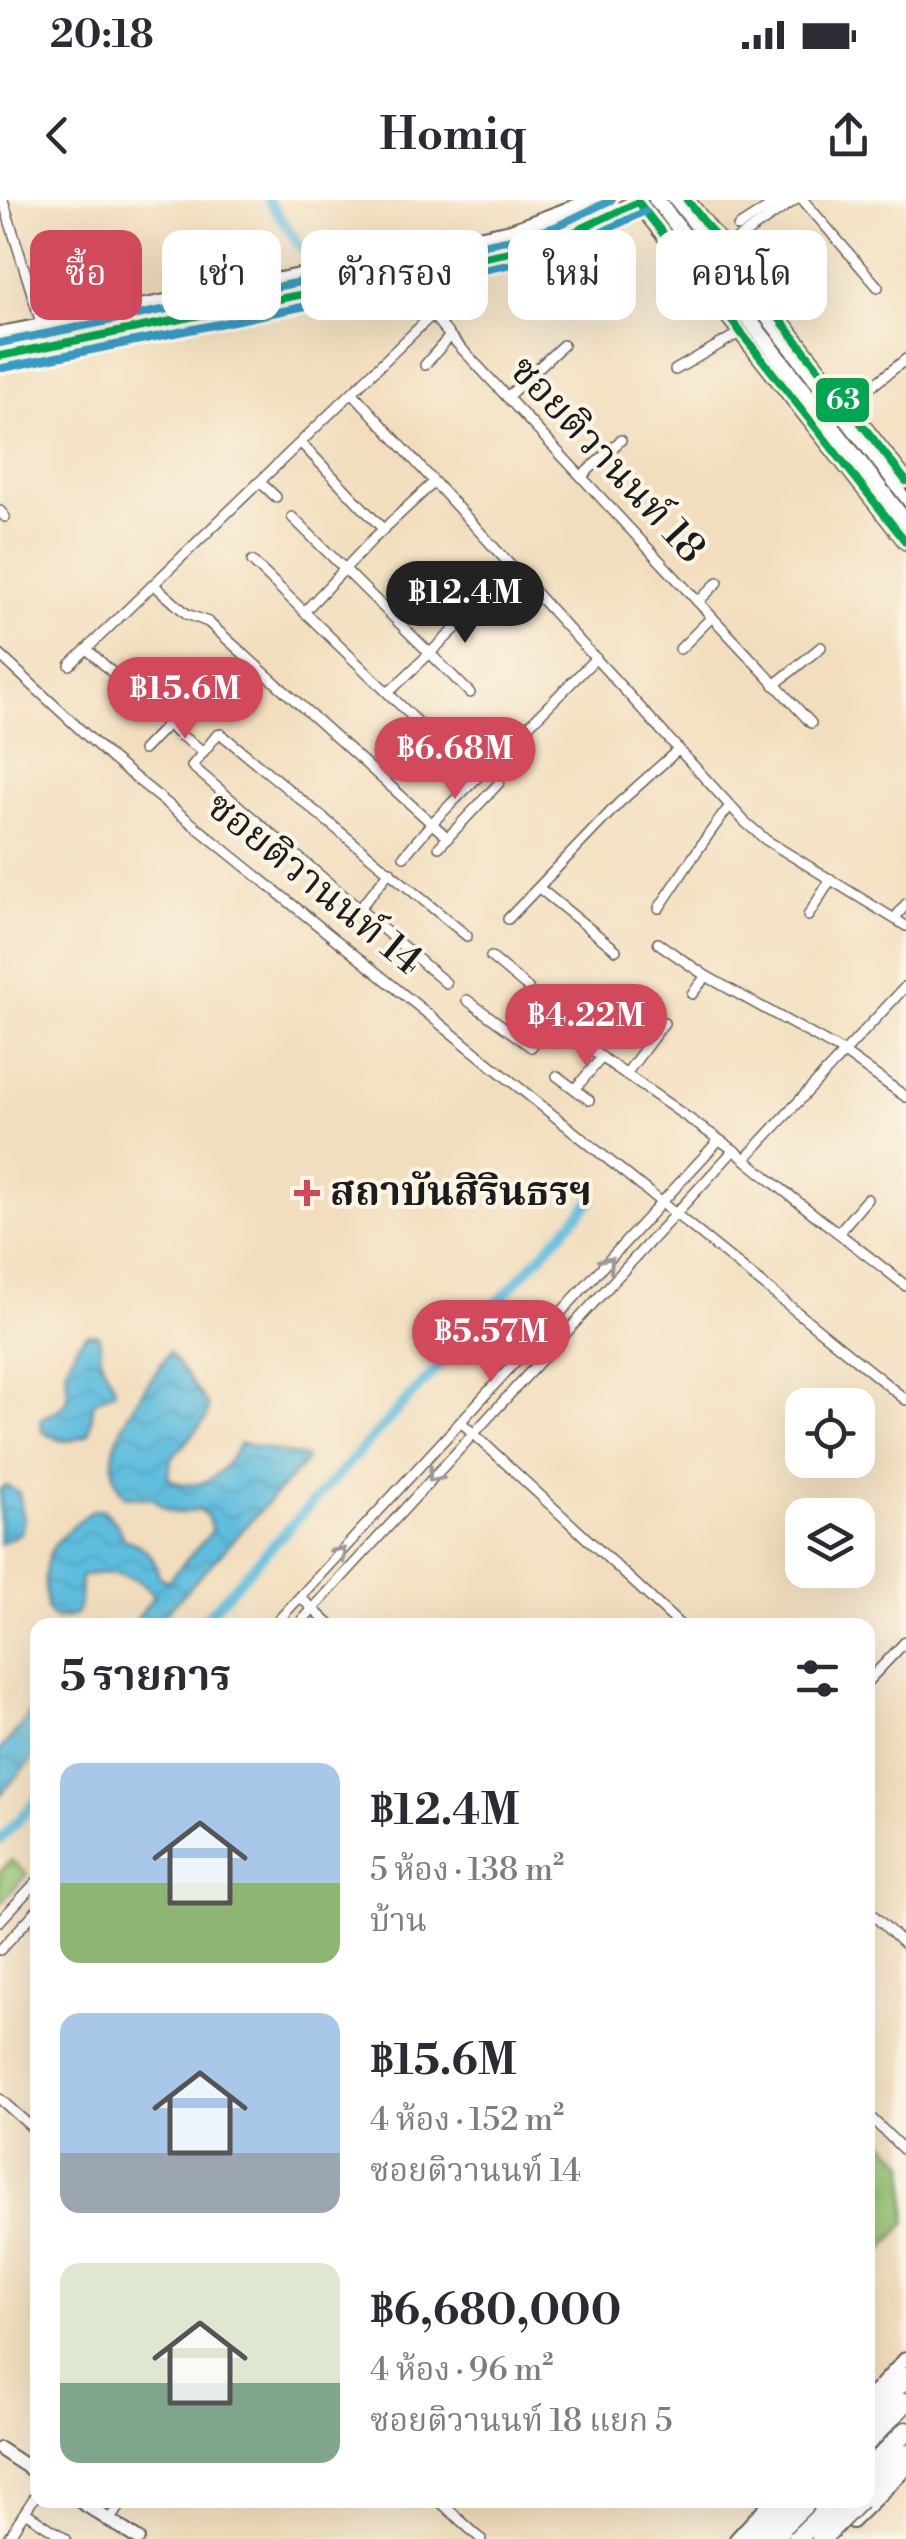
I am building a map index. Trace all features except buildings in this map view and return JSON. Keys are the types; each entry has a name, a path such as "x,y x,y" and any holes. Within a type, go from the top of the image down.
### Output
{"highway":[{"path":"875,2410 906,2377"},
{"path":"875,2434 906,2402"},
{"path":"875,2463 906,2431"},
{"path":"875,2485 906,2454"},
{"path":"752,2539 779,2508"},
{"path":"772,2539 802,2508"},
{"path":"797,2539 826,2508"},
{"path":"821,2539 852,2508"}],"main road":[{"path":"0,334 512,231 594,200"},
{"path":"488,255 560,239 638,200 661,230"},
{"path":"661,200 684,230"},
{"path":"661,200 906,522"},
{"path":"672,200 906,502"},
{"path":"687,200 710,230"},
{"path":"0,356 301,295"},
{"path":"732,320 906,542"},
{"path":"781,320 906,481"}],"street":[{"path":"2,200 42,326"},
{"path":"738,227 780,200"},
{"path":"752,230 799,200 878,286"},
{"path":"70,665 426,320"},
{"name":"ซอยติวานนท์ 18","path":"437,320 811,723"},
{"path":"675,370 742,332"},
{"path":"425,365 450,336"},
{"path":"508,397 563,346"},
{"path":"848,406 906,359"},
{"path":"353,393 730,806 766,840 906,926"},
{"path":"582,475 622,440"},
{"path":"301,443 383,529"},
{"path":"260,482 276,497"},
{"path":"304,612 434,482"},
{"path":"292,518 470,694"},
{"path":"252,561 430,734"},
{"path":"388,693 515,572"},
{"path":"698,602 718,582"},
{"path":"154,584 187,614 208,622 448,838"},
{"path":"680,649 712,617"},
{"path":"774,685 821,647"},
{"path":"87,649 168,724 204,750"},
{"name":"ซอยติวานนท์ 14","path":"0,655 113,760 906,1400"},
{"path":"404,856 432,822 596,658"},
{"path":"143,750 168,724"},
{"path":"446,983 192,766 220,734 467,936"},
{"path":"508,918 620,802 679,749"},
{"path":"440,848 500,783"},
{"path":"659,908 688,868 699,845 730,806"},
{"path":"360,909 390,870"},
{"path":"808,916 831,879"},
{"path":"538,888 616,950"},
{"path":"895,918 906,904"},
{"path":"658,944 706,976 844,1052 906,1096"},
{"path":"492,957 528,988 528,1004 734,1150 906,1286"},
{"path":"692,994 706,976"},
{"path":"744,1160 906,986"},
{"path":"567,992 590,1009 572,1038"},
{"path":"575,1089 633,998"},
{"path":"467,1000 530,1047 552,1023"},
{"path":"626,1074 664,1023"},
{"path":"557,1076 590,1100"},
{"path":"280,1618 719,1140"},
{"path":"305,1618 734,1150"},
{"path":"839,1232 867,1199"},
{"path":"461,1422 672,1618"},
{"path":"300,1597 323,1618"},
{"path":"875,1674 906,1641"},
{"path":"0,1921 30,1889"},
{"path":"875,1917 906,1946"},
{"path":"0,1950 30,1918"},
{"path":"0,2098 30,2126"},
{"path":"875,2122 906,2152"},
{"path":"875,2391 906,2358"},
{"path":"0,2449 30,2469"},
{"path":"875,2499 906,2469"},
{"path":"8,2539 30,2504"},
{"path":"90,2508 138,2539"},
{"path":"108,2520 119,2508"},
{"path":"447,2508 481,2539"},
{"path":"736,2539 765,2508"},
{"path":"841,2508 852,2522 866,2508"},
{"path":"25,2512 66,2539"}],"green space":[{"path":"11,1860 27,1874 0,1904 0,1872"},
{"path":"875,2134 906,2163 906,2223 875,2257"}],"water":[{"path":"88,1334 98,1335 101,1360 115,1391 94,1402 89,1434 60,1440 42,1431 41,1419 63,1407 68,1398 66,1368 78,1343"},
{"path":"169,1352 208,1405 207,1417 171,1460 168,1478 180,1483 201,1483 219,1472 240,1443 305,1457 306,1461 161,1618 137,1618 154,1596 139,1582 102,1574 82,1576 78,1611 73,1616 54,1618 47,1610 47,1562 57,1542 93,1510 104,1510 117,1524 123,1539 148,1552 159,1577 168,1581 212,1531 208,1517 199,1509 174,1513 154,1499 124,1496 115,1479 113,1460 124,1422"},
{"path":"7,1486 19,1493 24,1519 21,1533 0,1544 0,1489"},
{"path":"30,1710 30,1762 0,1795 0,1750"}],"waterway":[{"path":"268,200 301,247"},
{"path":"205,1618 593,1199"},
{"path":"0,1840 30,1808"}],"transit line":[{"path":"0,343 521,237 555,227 611,200"},
{"name":"63","path":"687,200 906,481"},
{"name":"63","path":"0,356 524,249 559,239 638,202 906,542"},
{"path":"3,368 527,261 563,251 645,211"}],"place":[{"name":"สถาบันสิรินธรฯ","path":"307,1193"}]}
